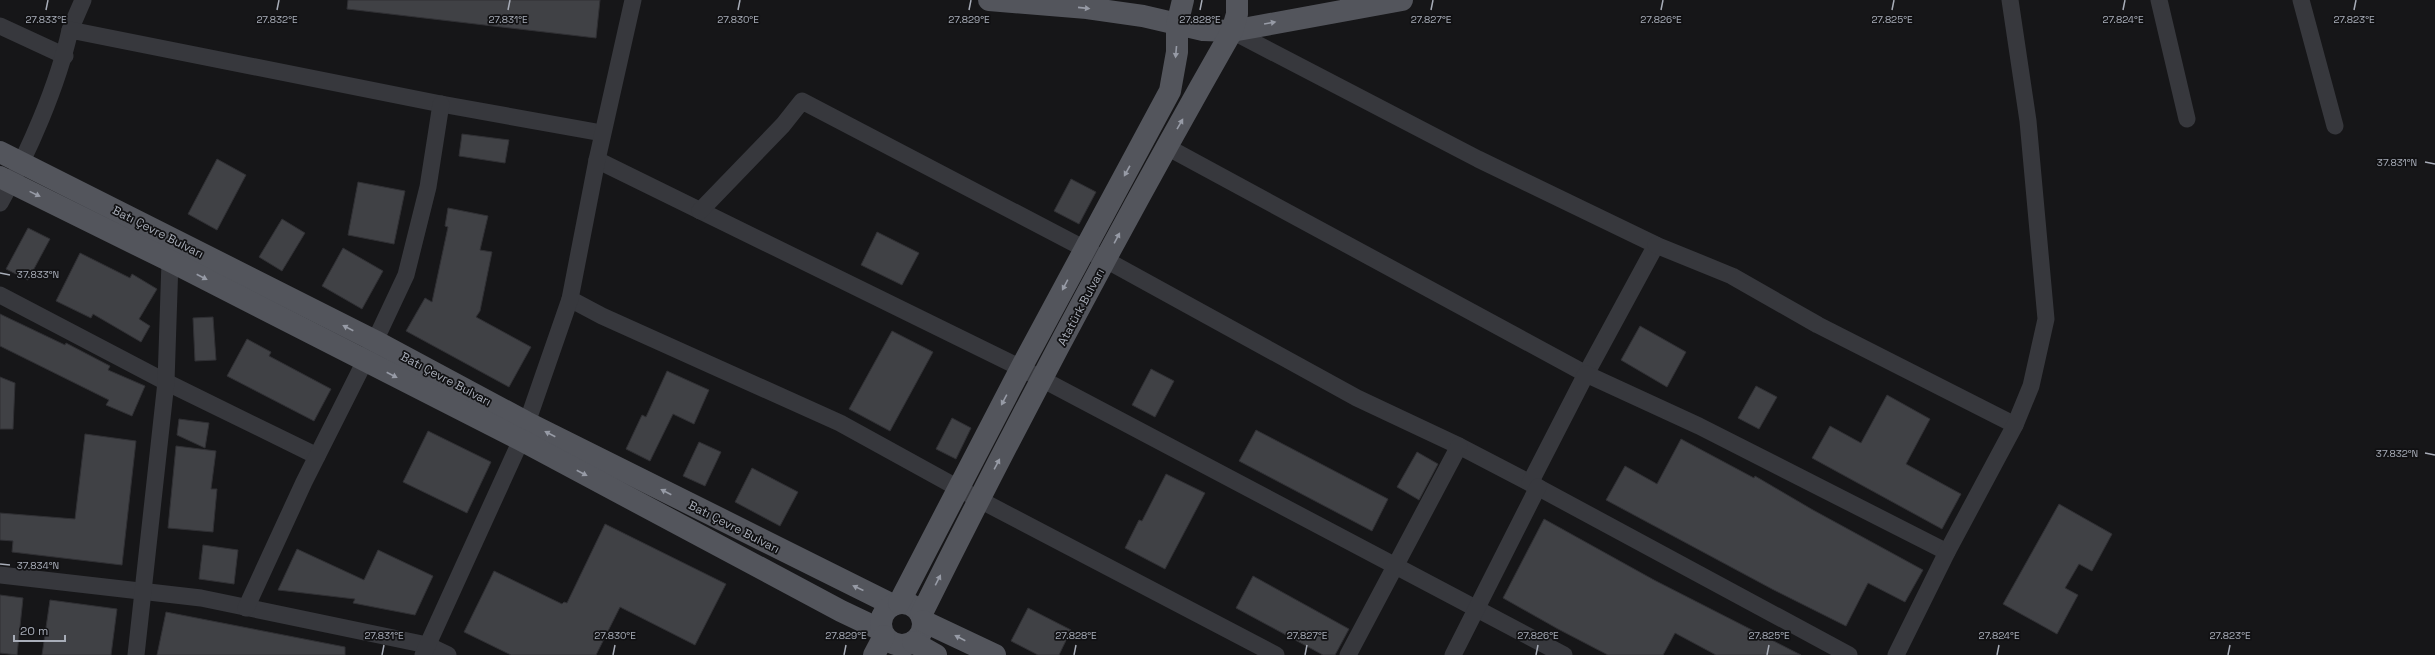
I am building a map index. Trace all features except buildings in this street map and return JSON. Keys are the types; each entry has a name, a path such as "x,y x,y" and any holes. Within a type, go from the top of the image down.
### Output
{"main road":[{"path":"989,0 1136,15 1177,26 1203,30 1232,30 1402,0"},
{"name":"Atatürk Bulvarı","path":"896,604 1170,91 1177,52 1177,26 1183,0"},
{"name":"Atatürk Bulvarı","path":"922,618 978,500 1167,147 1232,30 1237,14 1237,0"},
{"name":"Batı Çevre Bulvarı","path":"0,152 375,342 523,431 827,604 880,640"},
{"name":"Batı Çevre Bulvarı","path":"6,180 170,261 364,361 523,431 896,604"},
{"path":"936,655 880,640 881,618 888,608 896,604 912,606 922,618 995,655"},
{"path":"908,647 921,633 922,618"}],"street":[{"path":"0,203 6,180 22,163 65,56 70,30 83,0"},
{"path":"425,650 523,431 570,299 602,133 632,0"},
{"path":"1896,655 1947,552 2015,425 2031,386 2046,319 2028,121 2010,0"},
{"path":"2159,0 2187,119"},
{"path":"2301,0 2335,126"},
{"path":"0,26 65,56"},
{"path":"70,30 441,104 602,133"},
{"path":"1232,30 1478,159 1656,245 1732,276 1818,326 2015,425"},
{"path":"700,212 783,125 802,101 1106,260 1357,398 1459,446 1534,485 1849,655"},
{"path":"246,608 317,456 375,342 406,275 416,240 428,187 441,104"},
{"path":"1167,147 1586,374 1699,426 1947,552"},
{"path":"597,160 700,212 1021,368 1564,655"},
{"path":"1453,655 1477,609 1586,374 1656,245"},
{"path":"136,655 166,382 170,261"},
{"path":"0,295 166,382 317,456"},
{"path":"570,299 602,316 840,423 978,500 1276,655"},
{"path":"1348,655 1397,566 1459,446"},
{"path":"0,575 201,598 448,655"}]}
